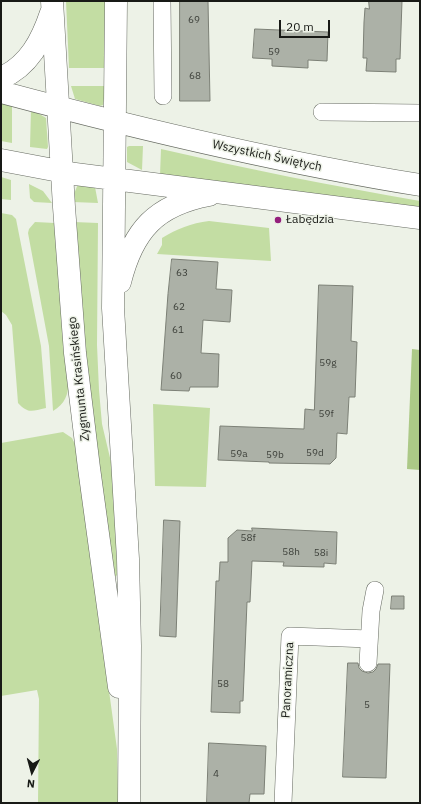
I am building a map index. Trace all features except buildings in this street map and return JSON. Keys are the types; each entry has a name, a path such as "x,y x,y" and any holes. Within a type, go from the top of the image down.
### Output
{"street":[{"name":"Zygmunta Krasińskiego","path":"116,1 113,308 128,559 130,646 128,750 129,803"},
{"path":"162,1 163,96"},
{"name":"Zygmunta Krasińskiego","path":"1,78 16,70 31,55 46,26 52,4"},
{"name":"Zygmunta Krasińskiego","path":"52,4 75,353 128,750"},
{"name":"Wszystkich Świętych","path":"1,92 115,122 260,155 420,185"},
{"path":"322,112 420,112"},
{"path":"1,160 62,172 420,218"},
{"name":"Zygmunta Krasińskiego","path":"113,308 124,264 130,249 144,228 153,219 163,211 191,199 209,196 240,195"},
{"path":"368,663 371,611 375,590"},
{"name":"Panoramiczna","path":"283,803 290,636 369,639"}],"green space":[{"path":"66,1 106,1 106,68 69,68"},
{"path":"71,86 106,86 103,105 100,106 75,99"},
{"path":"1,100 12,104 12,143 1,141"},
{"path":"31,109 46,118 47,149 30,147"},
{"path":"143,146 142,170 127,162 127,147"},
{"path":"161,149 290,177 420,201 420,208 160,175"},
{"path":"1,177 11,180 11,200 1,199"},
{"path":"29,184 43,191 52,203 34,202 30,198"},
{"path":"78,184 95,187 98,203 73,202"},
{"path":"1,213 12,215 16,219 41,346 46,408 37,410 30,411 18,403 12,325 6,315 1,311"},
{"path":"209,221 269,228 271,261 157,254 162,245 162,238 184,227"},
{"path":"35,222 55,223 69,382 65,399 53,411 49,346 28,233 29,229"},
{"path":"74,222 98,223 97,345 99,390 102,424 111,462 115,491 117,575 115,577 88,384"},
{"path":"412,349 420,350 420,470 407,469"},
{"path":"153,404 210,408 206,487 155,486"},
{"path":"63,432 72,438 75,444 117,749 118,803 38,803 39,699 37,690 1,696 1,443"}],"place":[{"name":"Łabędzia","path":"278,220"}]}
